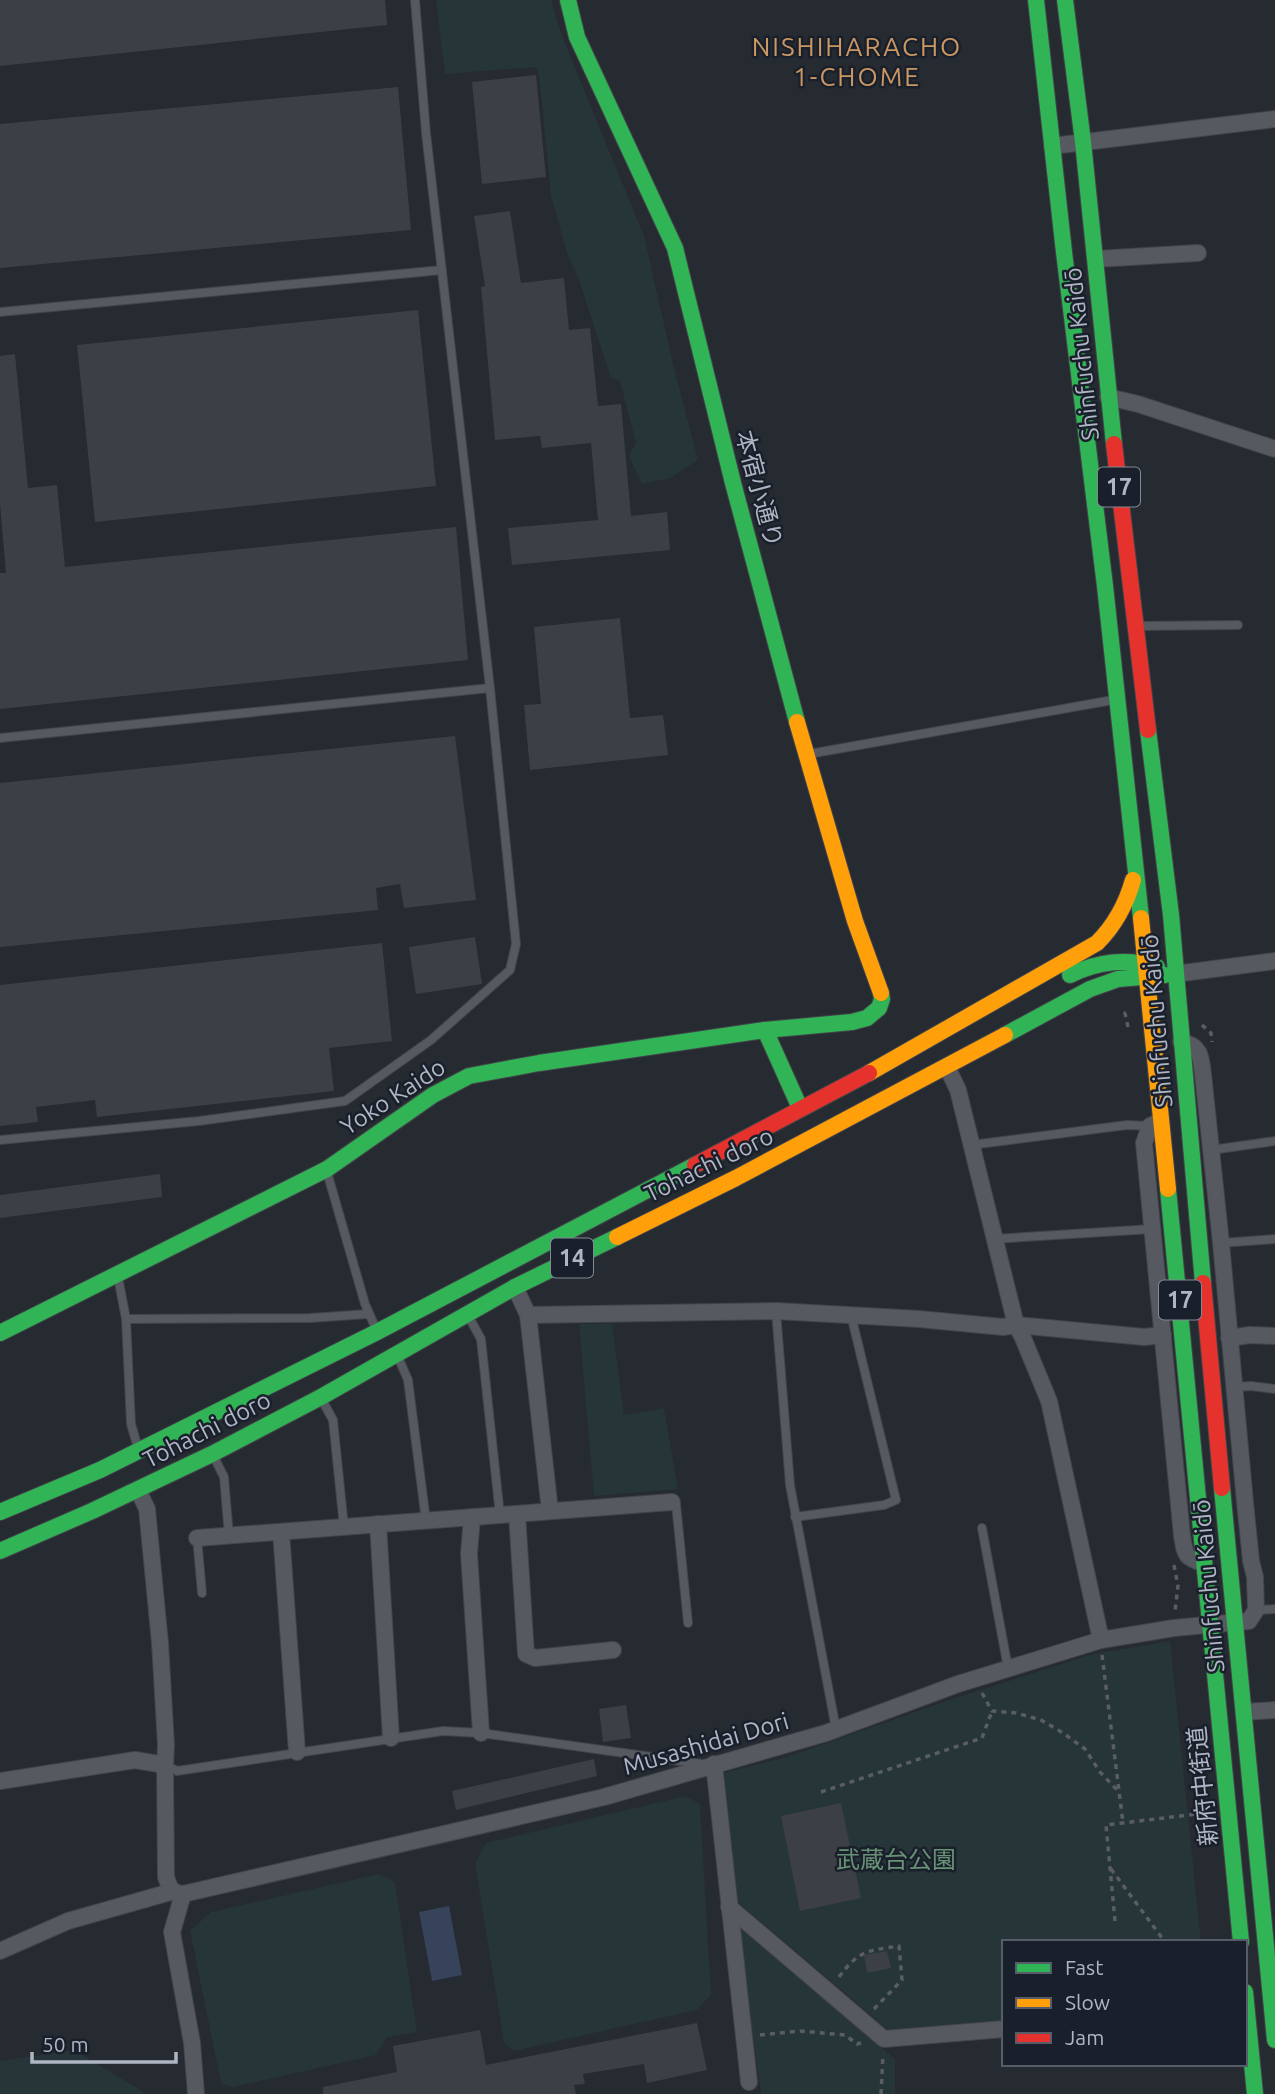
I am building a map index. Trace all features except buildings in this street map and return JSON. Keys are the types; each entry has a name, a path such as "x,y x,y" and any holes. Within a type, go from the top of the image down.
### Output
{"main road":[{"name":"本宿小通り","path":"568,0 577,37 674,248 733,483 806,754 855,921 882,999"},
{"name":"Shinfuchu Kaidō","path":"1037,0 1147,970 1156,1124 1210,1625"},
{"path":"1042,52 1049,72 1052,75 1057,73 1061,64 1054,0"},
{"name":"Shinfuchu Kaidō","path":"1065,0 1096,259 1108,397 1171,915 1275,2040"},
{"path":"1074,325 1077,251 1072,205 1074,201 1083,203 1091,220"},
{"name":"Tohachi doro","path":"0,1512 100,1470 377,1332 900,1057 932,1036 1097,943 1106,935 1124,906 1135,870"},
{"name":"Tohachi doro","path":"900,1057 938,1046 1096,964 1118,960 1147,970 1175,974"},
{"name":"Tohachi doro","path":"0,1551 212,1454 319,1394 349,1381 515,1287 736,1178 1101,984 1147,970"},
{"name":"Yoko Kaido","path":"0,1333 327,1169 433,1096 469,1076 765,1030 852,1022 867,1018 879,1008 882,999"},
{"path":"765,1030 800,1108"},
{"path":"183,1429 176,1440 179,1449 190,1451 264,1413 319,1394"},
{"path":"0,1525 85,1490 94,1490 100,1494 101,1500 92,1511"},
{"name":"新府中街道","path":"1210,1625 1241,1940"},
{"path":"1247,2012 1255,2094"}],"street":[{"path":"1052,146 1275,119"},
{"path":"1096,259 1198,253"},
{"path":"1108,397 1138,404 1275,449"},
{"path":"1175,974 1275,961"},
{"path":"1181,1042 1191,1044 1200,1053 1251,1561 1255,1577 1256,1610 1249,1621 1235,1622"},
{"path":"947,1067 958,1090 1016,1325 1049,1401 1101,1640"},
{"path":"1156,1124 1144,1143 1184,1549 1192,1561 1204,1563"},
{"path":"515,1287 528,1315 550,1511"},
{"path":"528,1315 776,1311 1003,1327 1016,1325 1144,1336 1163,1335"},
{"path":"1229,1338 1275,1336"},
{"path":"138,1490 147,1509 166,1732 166,1877 178,1893 172,1931 192,2043 196,2094"},
{"path":"197,1538 672,1502"},
{"path":"517,1514 526,1654 535,1658 613,1650"},
{"path":"472,1517 469,1554 481,1734"},
{"path":"379,1524 391,1738"},
{"path":"281,1532 297,1752"},
{"name":"Musashidai Dori","path":"0,1951 68,1922 178,1893 604,1797 836,1728 975,1678 1101,1640 1174,1628 1235,1622"},
{"path":"1244,1712 1275,1710"},
{"path":"0,1781 135,1760 165,1765"},
{"path":"711,1765 749,2082"},
{"path":"729,1907 884,2039 1002,2029"}],"lane":[{"path":"0,1140 199,1121 345,1101 431,1040 510,970 516,944 490,688 426,133 415,0"},
{"path":"0,312 442,270"},
{"path":"1137,626 1238,625"},
{"path":"0,738 490,688"},
{"path":"806,754 1116,699"},
{"path":"971,1145 1127,1125 1156,1124"},
{"path":"1211,1150 1275,1141"},
{"path":"327,1169 368,1314 377,1332"},
{"path":"994,1239 1152,1229"},
{"path":"1221,1243 1275,1239"},
{"path":"117,1274 126,1319 131,1424 139,1451"},
{"path":"776,1311 790,1485 836,1728"},
{"path":"467,1313 481,1339 500,1515"},
{"path":"126,1319 310,1318 368,1314"},
{"path":"795,1517 884,1505 896,1500 851,1315"},
{"path":"397,1354 408,1380 426,1521"},
{"path":"1234,1387 1275,1389"},
{"path":"319,1394 333,1420 344,1527"},
{"path":"212,1454 224,1477 229,1536"},
{"path":"672,1502 676,1504 688,1623"},
{"path":"982,1528 1008,1668"},
{"path":"197,1538 202,1593"},
{"path":"1256,1610 1275,1609"},
{"path":"165,1765 177,1771 443,1731 711,1765"}],"path":[{"path":"1101,1640 1123,1823"},
{"path":"821,1792 982,1738 992,1711 975,1678"},
{"path":"992,1711 1016,1713 1041,1720 1063,1733 1085,1749 1100,1772 1120,1793"},
{"path":"1115,1921 1106,1825 1206,1813"},
{"path":"1110,1868 1164,1940"},
{"path":"828,1991 849,1963 865,1951 899,1946 902,1980 863,2021"},
{"path":"744,2037 800,2031 845,2035 857,2044 884,2039 881,2094"}],"green space":[{"path":"436,0 551,0 562,36 644,236 698,460 670,478 642,484 629,456 636,443 620,381 611,378 578,277 568,256 551,196 539,74 536,67 445,74"},
{"path":"579,1324 612,1324 624,1415 664,1408 678,1489 594,1496"},
{"name":"武蔵台公園","path":"1170,1641 1201,1940 1002,1940 1002,2023 892,2033 738,1902 724,1773 787,1757 949,1700 1093,1654"},
{"path":"686,1796 700,1804 711,1995 697,2010 513,2051 504,2043 475,1864 486,1843"},
{"path":"379,1874 395,1882 417,2032 387,2037 376,2055 233,2087 221,2083 190,1931 211,1912"},
{"path":"738,1927 895,2059 895,2094 761,2094"},
{"path":"74,2050 147,2094 0,2094 0,2061"}],"water":[{"path":"449,1906 462,1975 432,1981 419,1912"}],"traffic: fast":[{"path":"568,0 577,37 675,248 733,483 797,722"},
{"path":"1036,0 1141,918"},
{"path":"1065,0 1083,142 1114,444"},
{"path":"1148,730 1171,915 1203,1283"},
{"path":"1070,975 1113,962 1134,962 1157,967"},
{"path":"1005,1035 1090,989 1118,979 1165,975"},
{"path":"0,1333 327,1169 433,1095 469,1076 765,1030 852,1022 867,1018 879,1008 881,993"},
{"path":"765,1030 800,1108"},
{"path":"0,1512 100,1470 377,1332 695,1165"},
{"path":"1168,1189 1241,1940"},
{"path":"0,1551 212,1454 321,1397 515,1287 617,1237"},
{"path":"1222,1488 1275,2040"},
{"path":"1247,2012 1255,2094"}],"traffic: slow":[{"path":"797,722 855,921 881,993"},
{"path":"869,1073 1097,943 1119,914 1133,880"},
{"path":"1141,918 1168,1189"},
{"path":"617,1237 736,1178 1005,1035"}],"traffic: jam":[{"path":"1114,444 1148,730"},
{"path":"695,1165 869,1073"},
{"path":"1203,1283 1222,1488"}],"district":[{"name":"NISHIHARACHO 1-CHOME","path":"857,62"}]}
